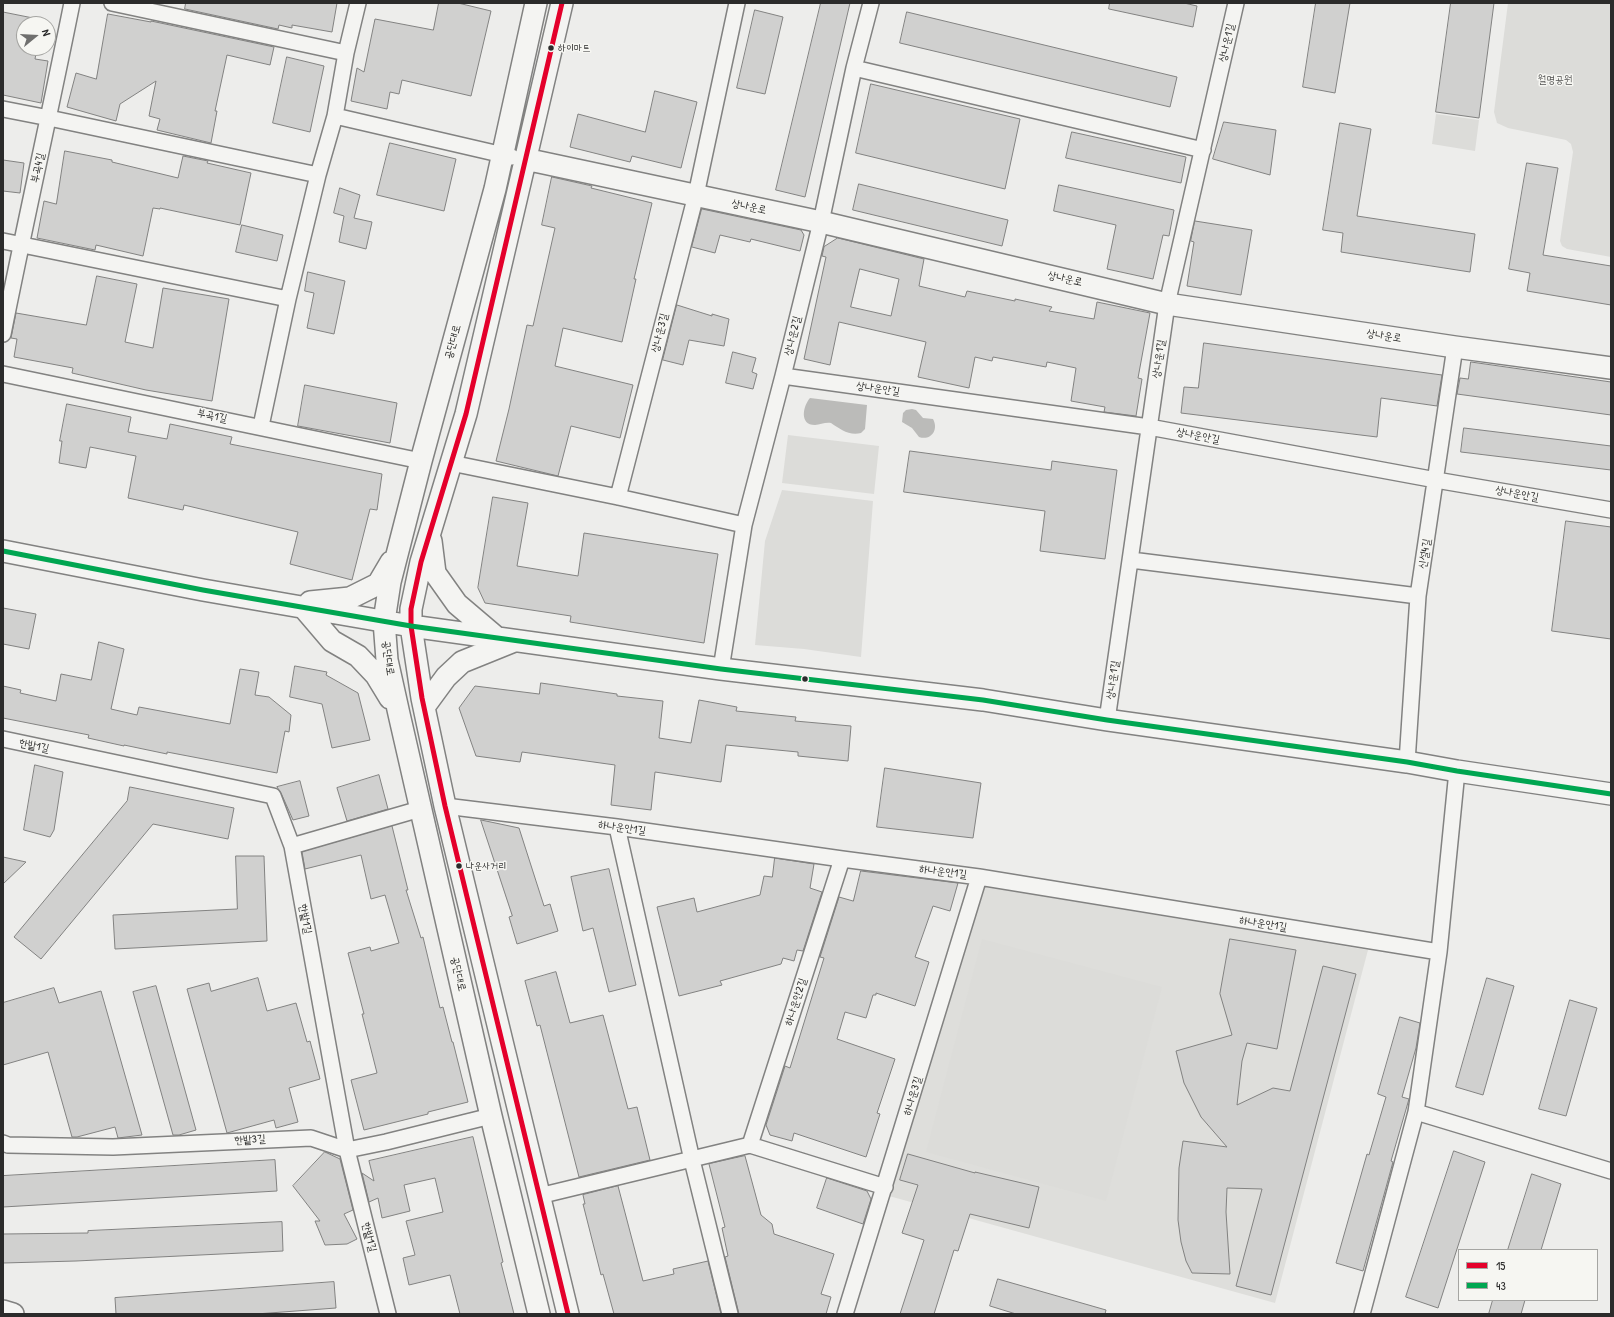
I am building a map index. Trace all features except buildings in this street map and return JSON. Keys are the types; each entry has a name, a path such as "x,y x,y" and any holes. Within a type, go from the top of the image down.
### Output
{"street":[{"name":"부곡4길","path":"3,334 20,244 49,118 72,3"},
{"path":"112,3 346,53"},
{"path":"261,426 288,299 318,175 335,116 346,53 358,3"},
{"name":"공단대로","path":"536,3 495,189 421,461 390,582 384,621 387,660 420,809 491,1116 539,1314"},
{"path":"562,3 466,414 420,562 412,609 411,626 424,707 445,806 568,1314"},
{"name":"상나운3길","path":"618,497 696,195 737,3"},
{"name":"상나운2길","path":"721,669 744,525 821,222 854,68 871,3"},
{"name":"상나운1길","path":"1107,720 1167,304 1203,150 1234,3"},
{"path":"854,68 1203,150"},
{"path":"3,109 318,175"},
{"path":"335,116 525,159"},
{"name":"상나운로","path":"525,159 821,222 1167,304 1455,347 1611,368"},
{"path":"3,241 288,299"},
{"name":"신설4길","path":"1407,762 1418,596 1455,347"},
{"name":"부곡1길","path":"3,374 261,426 421,461"},
{"name":"상나운안길","path":"783,376 1149,427 1436,480 1611,510"},
{"path":"451,463 618,497 744,525"},
{"path":"430,533 434,573 457,604 506,639"},
{"path":"296,606 350,598 378,584 399,547"},
{"path":"3,551 203,590 411,626 721,669 983,700 1107,720 1407,762 1611,794"},
{"path":"1131,560 1418,596"},
{"path":"296,606 332,641 358,656 376,675 399,714"},
{"path":"424,707 446,677 462,662 506,639"},
{"name":"한밭1길","path":"3,739 273,796 292,846 347,1150 388,1314"},
{"path":"1362,1314 1416,1112 1438,952 1457,771"},
{"name":"하나운안1길","path":"445,806 617,827 979,877 1438,952"},
{"path":"292,846 420,809"},
{"path":"617,827 692,1160 730,1314"},
{"name":"하나운안2길","path":"750,1145 842,859"},
{"name":"하나운3길","path":"845,1314 979,877"},
{"path":"1416,1112 1611,1171"},
{"path":"347,1150 491,1116"},
{"name":"한밭3길","path":"3,1143 8,1145 113,1147 311,1138 347,1150"},
{"path":"539,1196 750,1145 885,1187"},
{"path":"3,1311 13,1314"}],"shaded area":[{"path":"810,398 867,405 865,429 861,433 853,434 838,428 831,423 815,425 806,422 804,410"},
{"path":"906,410 916,410 923,418 933,419 935,427 933,434 923,438 919,437 912,428 902,422 903,413"},
{"path":"981,886 1368,950 1275,1303 889,1196"}],"green space":[{"name":"월명공원","path":"1508,3 1611,3 1611,257 1567,249 1562,246 1560,241 1573,152 1571,144 1566,140 1508,128 1497,123 1494,112"},
{"path":"1436,114 1479,120 1475,151 1432,144"},
{"path":"788,435 879,446 874,494 782,483"},
{"path":"782,490 873,501 861,657 804,649 755,645 765,541"},
{"path":"982,939 1162,987 1106,1201 926,1152"}],"transit line":[{"name":"15","path":"562,3 466,414 421,562 411,609 411,626 422,698 445,806 568,1314"},
{"name":"43","path":"3,551 203,590 411,626 721,669 983,700 1107,720 1407,762 1611,794"}],"place":[{"name":"하이마트","path":"551,48"},
{"name":"나운사거리","path":"459,866"}]}
